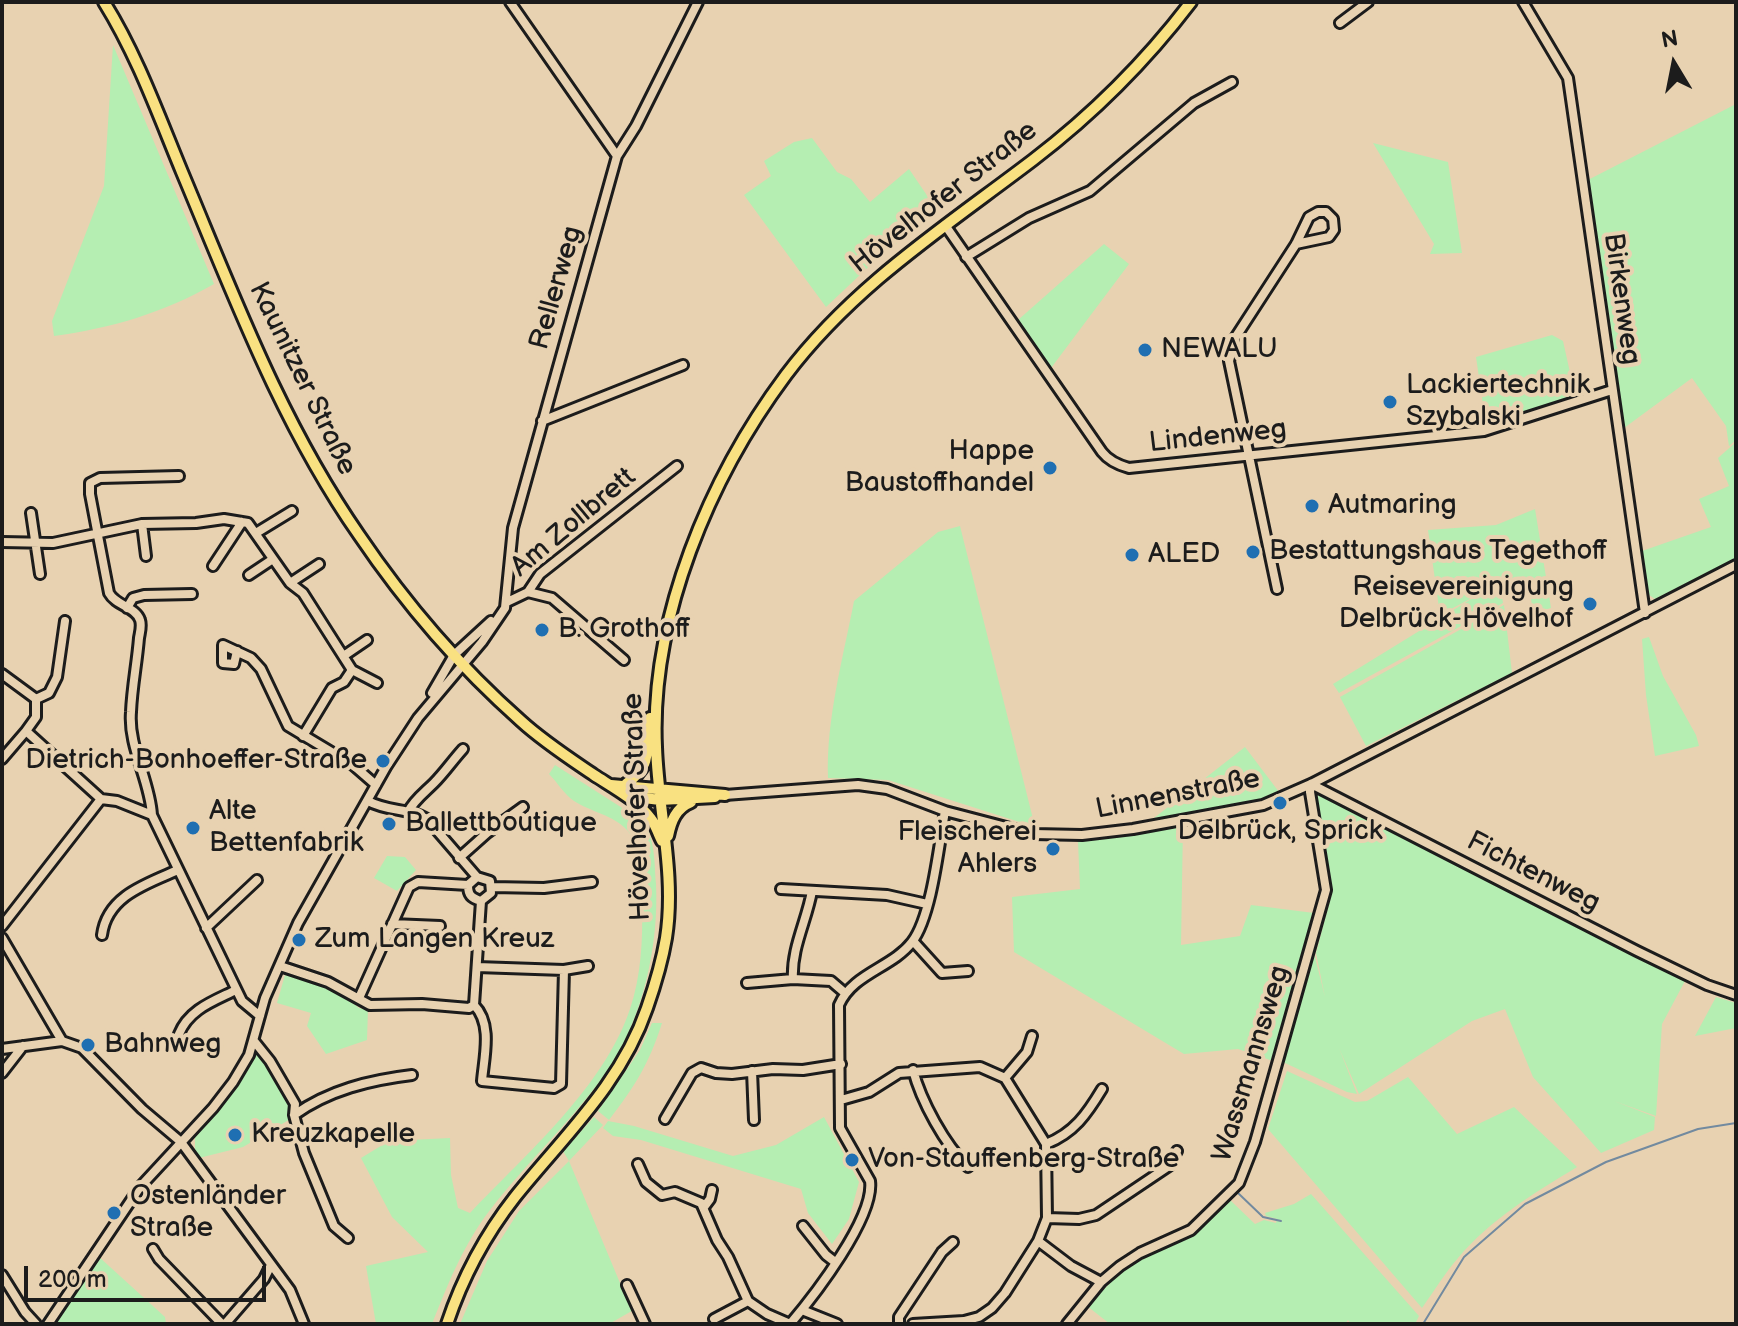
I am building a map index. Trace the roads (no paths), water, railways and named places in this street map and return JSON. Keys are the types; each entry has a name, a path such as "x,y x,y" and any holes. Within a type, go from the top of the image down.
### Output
{"main road":[{"name":"Kaunitzer Straße","path":"104,2 138,65 255,347 288,418 326,486 394,584 458,660 521,722 561,753 628,796"},
{"name":"Hövelhofer Straße","path":"447,1324 484,1244 513,1200 590,1110 614,1076 650,1000 667,936 666,850 659,794 655,705 660,658 688,561 711,502 737,450 764,406 805,351 846,307 883,273 1087,116 1136,67 1191,2"},
{"path":"626,784 642,773 649,721 655,705"},
{"path":"609,785 626,784 659,794 698,799"},
{"path":"628,796 725,795"},
{"path":"666,850 671,822 683,805 725,795"},
{"path":"628,796 652,820 666,850"}],"street":[{"path":"510,2 617,156"},
{"name":"Rellerweg","path":"507,602 513,528 617,156 636,126 698,2"},
{"path":"1340,23 1368,2"},
{"name":"Birkenweg","path":"1523,2 1568,78 1645,613"},
{"path":"966,257 1029,218 1090,191 1194,103 1232,82"},
{"path":"1277,589 1229,361 1235,338 1296,244 1309,217 1326,212 1333,219 1334,230 1329,237 1296,244"},
{"name":"Lindenweg","path":"945,225 1107,458 1129,468 1484,431 1612,390"},
{"path":"542,421 683,365"},
{"name":"Am Zollbrett","path":"458,660 501,614 507,602 528,592 540,574 677,466"},
{"path":"179,476 100,478 90,483 109,593 119,605 137,614 142,622 130,715 141,768 151,796 152,815 236,990 242,1001 260,1016"},
{"path":"256,533 292,511"},
{"path":"31,513 40,574"},
{"path":"2,542 53,543 142,524 224,519 248,523 290,583 303,593 352,670 377,683"},
{"path":"213,566 242,522"},
{"path":"142,524 146,556"},
{"path":"249,575 273,559"},
{"path":"290,583 319,564"},
{"name":"Linnenstraße","path":"725,795 858,785 887,789 945,811 1033,834 1082,835 1263,805 1311,784 1736,565"},
{"path":"528,592 552,598 624,660"},
{"path":"127,608 133,598 144,595 192,594"},
{"path":"36,699 49,693 57,677 65,621"},
{"path":"345,655 367,640"},
{"path":"237,651 251,658 261,669 288,726 353,765 376,785"},
{"path":"48,1324 140,1187 233,1082 249,1055 260,1016 298,923 376,785 458,660"},
{"path":"303,736 332,688 344,682 352,670"},
{"path":"2,674 36,699"},
{"path":"2,759 36,717 36,699"},
{"path":"26,731 101,799 117,801 152,815"},
{"path":"408,812 412,803 463,749"},
{"name":"Fichtenweg","path":"1311,784 1637,951 1707,985 1736,995"},
{"name":"Wassmannsweg","path":"1067,1324 1101,1282 1140,1253 1191,1230 1239,1183 1255,1142 1326,890 1311,784"},
{"path":"2,926 101,799"},
{"path":"368,801 396,812 417,813 427,819 477,877"},
{"path":"459,858 523,807"},
{"path":"638,1164 646,1182 662,1195 675,1192 698,1200 748,1301 790,1324 862,1220 871,1190 838,1119 841,1100 839,1005 845,993 913,941 927,904 945,811"},
{"path":"102,935 105,918 120,900 144,884 178,870"},
{"path":"359,998 406,891 413,884 468,885 477,877 485,877 492,887"},
{"path":"206,928 257,880"},
{"path":"492,887 544,888 592,882"},
{"path":"468,885 472,898 481,901 486,899 492,887"},
{"path":"781,889 887,895 927,904"},
{"path":"793,979 792,965 812,891"},
{"path":"481,901 474,1005 486,1024 482,1081 554,1088 561,1084 564,970"},
{"path":"392,924 440,926"},
{"path":"2,938 62,1041"},
{"path":"913,941 942,973 968,971"},
{"path":"280,966 328,982 370,1005 422,1004 469,1008 474,1005"},
{"path":"477,967 564,970 588,966"},
{"path":"747,983 793,979 831,981 845,993"},
{"path":"179,1034 184,1023 200,1008 236,990"},
{"path":"1005,1078 1027,1052 1032,1036"},
{"path":"2,1049 62,1041 82,1048 142,1109 181,1142 290,1290 304,1324"},
{"path":"254,1041 295,1104 294,1115 304,1153 334,1226 348,1238"},
{"path":"2,1073 23,1046"},
{"path":"665,1119 692,1073 701,1068 716,1073 803,1070 841,1064"},
{"path":"841,1100 869,1092 899,1073 980,1067 1005,1078 1046,1144 1047,1218 1038,1241 992,1308 979,1317 964,1321 913,1324"},
{"path":"913,1070 917,1088 956,1156 968,1167"},
{"path":"752,1071 754,1120"},
{"path":"294,1115 343,1089 382,1078 412,1075"},
{"path":"1046,1144 1061,1138 1083,1120 1102,1089"},
{"path":"1047,1218 1079,1219 1096,1215 1169,1166 1177,1151"},
{"path":"704,1207 712,1190"},
{"path":"803,1226 835,1262"},
{"path":"1038,1241 1071,1266 1101,1282"},
{"path":"899,1324 899,1317 942,1252 953,1242"},
{"path":"153,1249 159,1259 223,1324 264,1279 271,1265"},
{"path":"2,1275 36,1324"},
{"path":"627,1285 645,1324"},
{"path":"714,1319 748,1301"},
{"path":"802,1310 837,1324"}],"waterway":[{"path":"1423,1324 1464,1257 1525,1204 1606,1162 1698,1129 1736,1123"},
{"path":"1238,1193 1263,1217 1281,1221"}],"place":[{"name":"NEWALU","path":"1145,350"},
{"name":"Lackiertechnik Szybalski","path":"1390,402"},
{"name":"Happe Baustoffhandel","path":"1050,468"},
{"name":"Autmaring","path":"1312,506"},
{"name":"Bestattungshaus Tegethoff","path":"1253,552"},
{"name":"ALED","path":"1132,555"},
{"name":"Reisevereinigung Delbrück-Hövelhof","path":"1590,604"},
{"name":"B. Grothoff","path":"542,630"},
{"name":"Dietrich-Bonhoeffer-Straße","path":"383,761"},
{"name":"Delbrück, Sprick","path":"1280,803"},
{"name":"Ballettboutique","path":"389,824"},
{"name":"Alte Bettenfabrik","path":"193,828"},
{"name":"Fleischerei Ahlers","path":"1053,849"},
{"name":"Zum Langen Kreuz","path":"299,940"},
{"name":"Bahnweg","path":"88,1045"},
{"name":"Kreuzkapelle","path":"235,1135"},
{"name":"Von-Stauffenberg-Straße","path":"852,1160"},
{"name":"Ostenländer Straße","path":"114,1213"}]}
